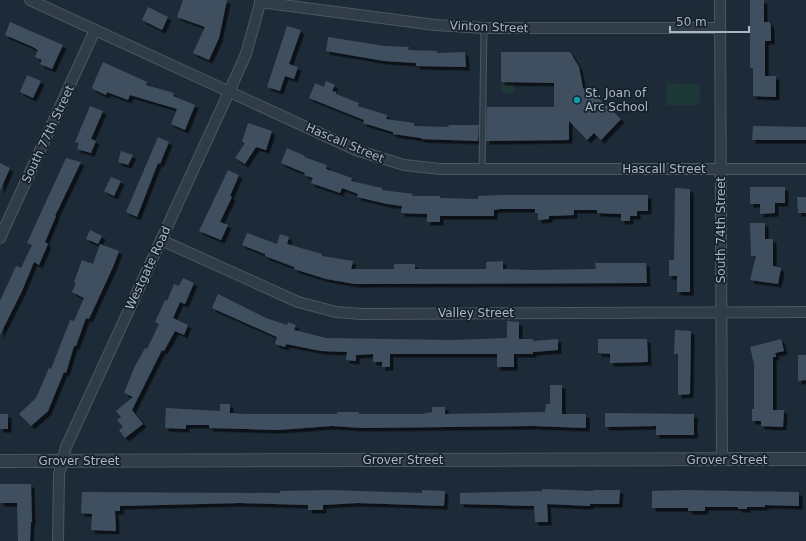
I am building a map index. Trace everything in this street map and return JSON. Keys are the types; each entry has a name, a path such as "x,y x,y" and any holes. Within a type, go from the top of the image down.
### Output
{"street":[{"name":"Hascall Street","path":"30,0 356,150 383,160 426,169 806,169"},
{"name":"South 74th Street","path":"720,0 722,460"},
{"name":"Vinton Street","path":"260,1 435,25 484,28 720,28"},
{"name":"Westgate Road","path":"58,541 59,474 66,447 246,54 260,1"},
{"name":"South 77th Street","path":"0,238 95,30"},
{"path":"0,212 10,217"},
{"name":"Valley Street","path":"161,240 298,302 336,312 360,314 806,312"},
{"name":"Grover Street","path":"0,461 806,459"}],"lane":[{"path":"482,169 484,28"}],"green space":[{"path":"502,83 514,83 514,93 502,93"},
{"path":"667,83 696,84 701,89 699,91 701,96 699,98 702,101 696,105 667,105"}],"building":[{"path":"183,0 227,0 219,38 209,60 193,53 205,27 177,17"},
{"path":"750,0 764,0 764,22 770,22 771,25 771,41 765,41 765,76 776,76 776,97 753,96 753,68 750,68"},
{"path":"148,7 168,17 162,30 142,20"},
{"path":"10,22 63,45 52,69 40,64 42,60 35,57 38,50 5,35"},
{"path":"287,26 301,30 289,64 298,67 294,79 285,76 280,91 267,87"},
{"path":"328,37 385,46 409,47 408,50 437,51 437,53 465,52 466,67 416,66 416,63 384,61 326,51"},
{"name":"St. Joan of Arc School","path":"501,52 570,52 579,67 583,88 594,94 621,119 601,140 594,133 587,140 569,121 569,140 486,141 487,107 554,107 554,83 501,82"},
{"path":"103,62 147,82 146,85 174,93 173,96 195,105 185,130 171,124 177,109 130,95 128,100 107,92 106,95 93,89 92,87"},
{"path":"27,75 41,81 33,98 20,92"},
{"path":"326,81 335,85 332,91 336,92 336,94 359,103 358,106 387,115 386,119 414,123 414,126 449,127 448,125 479,125 478,141 421,139 393,134 393,132 363,123 364,120 309,98 315,83 324,87"},
{"path":"90,106 103,111 91,139 96,141 91,153 77,149 79,143 75,142"},
{"path":"248,123 272,131 266,150 256,147 245,164 235,158 245,143 242,142"},
{"path":"753,126 806,127 806,140 752,140"},
{"path":"158,137 169,142 160,164 158,163 137,217 126,212"},
{"path":"287,148 305,156 304,157 327,165 326,169 352,178 351,181 382,188 382,190 413,194 412,196 440,196 440,198 478,199 478,196 500,195 648,195 648,211 637,211 637,216 630,216 630,221 621,221 621,214 597,213 597,210 574,210 574,215 549,216 549,219 538,220 538,213 535,213 535,209 500,209 494,210 494,216 440,216 440,222 427,222 427,214 401,213 402,206 357,197 358,194 342,188 340,193 311,183 313,178 281,163"},
{"path":"121,151 133,155 128,165 118,162"},
{"path":"66,158 81,162 55,216 45,242 48,244 39,265 34,262 22,291 0,335 0,301 16,266 21,268 32,245 27,243"},
{"path":"0,163 10,168 0,191"},
{"path":"228,170 239,175 230,196 232,197 220,222 228,225 221,240 199,231"},
{"path":"111,177 121,181 114,196 104,191"},
{"path":"750,187 785,187 785,203 775,203 775,213 760,214 760,204 750,204"},
{"path":"675,188 690,189 690,292 677,292 677,276 669,276 669,260 674,260"},
{"path":"797,197 806,197 806,213 798,213"},
{"path":"750,223 765,223 765,239 773,239 773,266 781,268 778,284 750,280 756,256 751,256"},
{"path":"90,230 102,236 98,244 86,239"},
{"path":"247,233 277,244 280,234 289,237 287,244 322,254 322,256 353,261 351,269 394,269 394,264 415,264 415,269 486,269 486,262 503,261 503,269 596,269 595,263 646,263 647,283 355,284 326,279 294,269 294,267 265,256 265,254 242,245"},
{"path":"100,244 119,251 113,267 89,319 86,318 76,346 74,346 66,373 64,372 48,411 31,426 19,414 36,398 49,368 51,369 70,320 74,321 84,298 72,292 76,283 74,282 82,260 93,264"},
{"path":"183,278 194,283 185,304 180,302 173,318 188,325 184,335 175,331 164,351 162,350 132,410 143,424 125,438 119,430 123,427 117,420 121,417 116,411 133,397 124,393 134,368 145,348 147,349 159,324 155,322 165,300 167,301 174,284 179,286"},
{"path":"218,294 266,318 287,325 288,322 296,325 294,330 326,338 451,340 507,338 507,321 519,322 519,339 533,339 533,341 558,339 558,350 533,352 533,354 514,354 514,367 497,367 497,354 390,354 390,367 382,367 382,362 373,362 373,354 356,355 356,361 346,360 347,352 321,351 286,344 285,347 275,344 277,337 212,308"},
{"path":"675,330 691,331 690,394 678,395 678,354 674,354"},
{"path":"598,339 647,339 648,362 610,363 610,354 598,353"},
{"path":"781,339 784,351 775,353 776,357 773,357 773,410 784,410 783,427 761,426 761,421 752,421 752,409 754,409 754,364 750,347"},
{"path":"798,355 806,355 806,380 798,381"},
{"path":"550,385 562,385 562,414 586,414 586,428 533,426 363,428 332,426 278,430 209,428 209,425 186,425 186,429 165,428 166,408 220,411 220,404 230,404 230,413 246,414 337,414 337,412 359,412 359,414 422,414 432,412 432,407 445,407 445,414 545,412 546,404 550,404"},
{"path":"605,413 694,414 694,435 656,435 656,426 605,427"},
{"path":"0,414 8,414 8,429 0,429"},
{"path":"0,484 31,484 32,522 30,541 18,541 17,503 0,503"},
{"path":"542,489 593,491 620,490 619,504 590,504 590,506 547,504 548,522 535,522 534,506 460,504 460,493 542,491"},
{"path":"330,490 422,493 422,490 445,491 444,506 358,503 323,505 323,510 308,510 308,505 240,503 120,506 120,511 115,511 116,531 91,530 92,514 81,513 82,492 280,493 280,491"},
{"path":"685,490 799,492 799,506 765,505 765,507 747,507 747,509 738,509 738,507 705,507 705,511 688,511 688,508 652,508 652,491"}],"place":[{"name":"St. Joan of Arc School","path":"577,100"}]}
